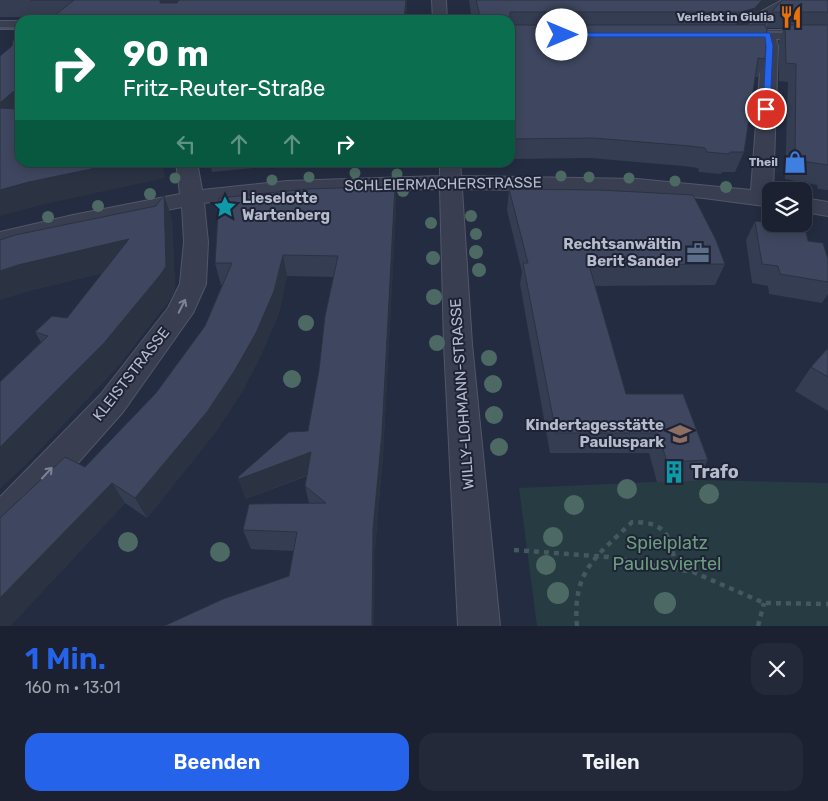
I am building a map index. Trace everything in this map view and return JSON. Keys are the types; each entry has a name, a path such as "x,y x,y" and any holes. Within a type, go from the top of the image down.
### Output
{"street":[{"path":"438,0 440,15"},
{"path":"767,182 770,46 763,31 765,16 792,0"},
{"path":"0,25 15,25"},
{"path":"828,26 763,31 739,34 716,30 763,31 828,35"},
{"path":"0,33 15,33"},
{"name":"KLEISTSTRASSE","path":"0,520 17,505 112,403 179,313 193,284 196,242 193,198 187,167"},
{"name":"SCHLEIERMACHERSTRASSE","path":"0,240 36,230 193,198 256,190 318,186 450,172 713,192 762,198"},
{"name":"WILLY-LOHMANN-STRASSE","path":"450,172 458,344 479,626"},
{"path":"812,206 828,209"}],"path":[{"path":"577,626 575,606 582,576 596,557 632,522 652,522 669,536 677,570"},
{"path":"514,550 596,557 693,572 764,603 828,604"},
{"path":"758,626 764,603"}],"green space":[{"name":"Spielplatz Paulusviertel","path":"698,480 828,483 828,626 537,626 519,488"}],"building":[{"path":"74,0 160,0 160,3 177,3 179,0 406,0 404,15 55,15"},
{"path":"476,0 762,0 755,8 741,12 510,12 510,15 480,15"},
{"path":"783,0 828,0 828,12 772,12"},
{"path":"515,25 765,25 767,29 765,59 758,58 744,152 730,152 729,154 707,152 705,148 690,146 594,138 515,139"},
{"path":"785,25 828,25 828,165 795,160 796,64 786,63"},
{"path":"13,40 15,40 15,90 0,103 0,56 12,46"},
{"path":"0,108 15,109 15,167 100,167 29,182 0,190"},
{"path":"395,186 382,433 373,530 372,626 164,626 223,599 289,576 297,532 243,530 249,504 326,503 305,486 311,452 239,479 238,477 289,432 308,431 319,370 325,316 338,256 283,255 274,291 256,333 235,370 207,412 135,498 112,483 0,598 0,518 65,457 85,467 156,393 205,326 232,263 215,263 219,198 308,189"},
{"path":"509,189 600,190 693,195 716,240 725,264 589,265 626,394 683,394 708,460 667,462 658,433 556,433 523,263 528,263"},
{"path":"164,195 166,266 161,274 104,343 0,447 0,382 48,336 35,332 52,316 67,318 129,239 0,271 0,240 15,235 156,206"},
{"path":"755,221 762,222 762,232 806,232 808,241 823,243 828,259 828,282 780,274 778,266 762,264"},
{"path":"828,348 828,377 811,367"}],"tram line":[{"path":"0,28 15,28"},
{"path":"752,32 797,32"}],"place":[{"name":"Verliebt in Giulia","path":"791,17"},
{"name":"Theil","path":"795,162"},
{"name":"Lieselotte Wartenberg","path":"225,207"},
{"name":"Rechtsanwältin Berit Sander","path":"698,253"},
{"name":"Kindertagesstätte Pauluspark","path":"680,434"},
{"name":"Trafo","path":"674,472"}],"route":[{"path":"562,35 768,35 770,46 766,109"}]}
